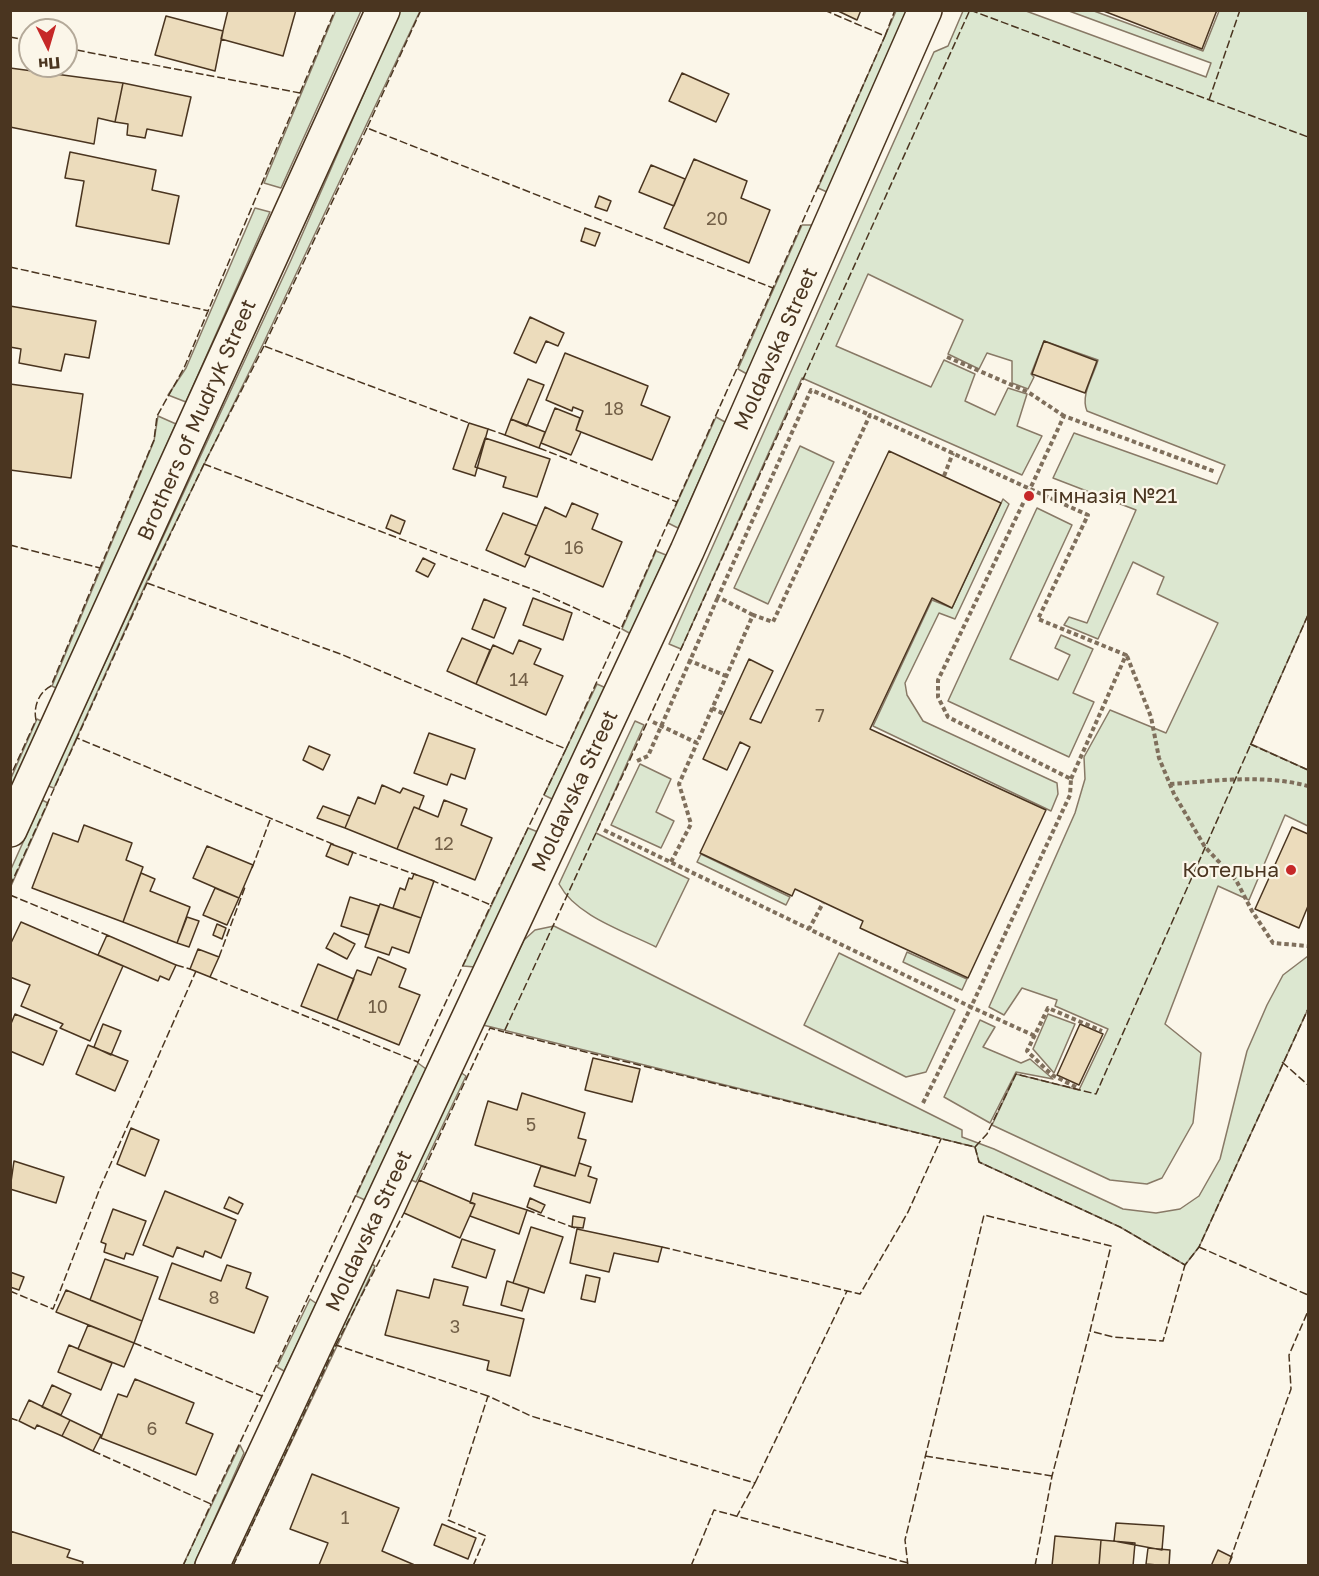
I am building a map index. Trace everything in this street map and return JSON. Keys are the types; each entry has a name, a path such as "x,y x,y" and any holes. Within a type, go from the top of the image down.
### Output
{"street":[{"name":"Brothers of Mudryk Street","path":"10,830 383,10"},
{"name":"Moldavska Street","path":"212,1566 687,551 925,10"}],"path":[{"path":"947,357 1028,392 1064,416 1216,472"},
{"path":"632,771 637,761 648,756 659,725 812,390 1088,515 1038,619 1126,655 1151,717 1159,758 1170,784 1205,847 1236,880 1252,911 1273,943 1308,946"},
{"path":"718,597 753,615 773,622 870,415"},
{"path":"1064,416 938,680 938,697 948,717 1071,779"},
{"path":"944,476 953,453"},
{"path":"671,862 691,824 679,784 753,615"},
{"path":"923,1103 971,1007 1070,795 1071,779 1126,655"},
{"path":"684,658 726,676"},
{"path":"712,708 724,714"},
{"path":"647,720 697,742"},
{"path":"1170,784 1235,779 1282,781 1308,786"},
{"path":"609,820 604,830 1035,1036"},
{"path":"809,929 823,903"},
{"path":"1076,1087 1052,1075 1028,1051 1048,1008 1102,1030"}],"green space":[{"path":"336,10 361,11 281,188 264,183"},
{"path":"400,11 420,11 263,344 147,581 54,788 48,786 291,260"},
{"path":"896,11 908,11 827,192 818,188"},
{"path":"963,11 1026,11 1206,77 1211,63 1069,11 1094,11 1203,51 1219,11 1308,11 1308,615 1251,744 1308,770 1308,826 1285,815 1249,900 1218,886 1165,1024 1201,1053 1193,1123 1162,1178 1147,1184 1110,1180 992,1125 1016,1074 1079,1090 1108,1029 1055,1006 1057,1000 1022,988 1004,1015 989,1007 1075,813 1085,779 1084,757 1110,710 1166,733 1218,623 1157,594 1164,577 1133,562 1098,639 1064,625 1069,617 1087,623 1136,510 1053,478 1074,433 1217,484 1225,465 1087,411 1086,392 1098,360 1044,341 1031,374 1034,377 1028,389 1012,383 1012,361 987,353 979,369 948,354 963,320 868,274 836,346 931,387 944,360 975,374 965,401 995,415 1008,388 1027,394 1017,426 1042,436 1022,475 802,378 681,649 669,644 934,52 948,46"},
{"path":"255,208 270,212 186,402 168,395 186,368"},
{"path":"802,225 812,225 747,374 738,369"},
{"path":"158,416 176,424 58,689 52,686 154,441"},
{"path":"716,417 725,422 678,528 668,523"},
{"path":"800,446 834,462 768,604 734,588"},
{"path":"1003,499 1009,504 955,619 939,613 905,683 907,695 923,721 1057,783 1058,794 1051,811 873,726 932,600 952,608"},
{"path":"1037,508 1072,525 1010,659 1058,680 1070,655 1055,648 1061,635 1093,649 1073,693 1094,702 1069,757 948,701"},
{"path":"656,551 666,555 631,634 622,629"},
{"path":"597,684 606,688 554,800 544,795"},
{"path":"37,719 43,722 11,796 11,778"},
{"path":"635,721 644,725 596,833 689,879 656,947 589,914 567,895 559,884"},
{"path":"640,764 671,779 656,812 674,821 661,848 611,825"},
{"path":"42,800 48,803 11,886 11,869"},
{"path":"528,828 538,832 475,967 463,966"},
{"path":"701,854 790,897 786,905 697,862"},
{"path":"554,926 962,1130 962,1137 994,1149 1123,1209 1156,1213 1180,1209 1199,1196 1220,1159 1247,1051 1267,1005 1283,975 1308,956 1308,1009 1199,1247 1185,1265 1120,1227 979,1162 975,1147 483,1025 524,940 535,930"},
{"path":"907,952 967,979 962,990 903,962"},
{"path":"839,953 955,1010 926,1072 906,1077 804,1025"},
{"path":"1048,1014 1075,1024 1054,1073 1033,1049"},
{"path":"980,1020 995,1027 983,1047 1021,1063 1030,1059 1053,1079 1016,1072 990,1123 944,1097"},
{"path":"418,1063 426,1069 365,1200 356,1196"},
{"path":"460,1072 466,1076 416,1182 409,1179"},
{"path":"370,1263 375,1266 233,1565 227,1566"},
{"path":"310,1299 317,1304 284,1371 277,1367"},
{"path":"240,1445 244,1453 194,1565 183,1565"}],"building":[{"path":"228,10 296,10 283,56 221,39"},
{"path":"836,10 861,10 857,20"},
{"path":"1101,10 1217,10 1202,49"},
{"path":"166,16 223,31 215,71 155,55"},
{"path":"10,68 18,69 18,78 78,77 123,83 115,122 98,118 94,144 10,127"},
{"path":"682,73 729,94 716,122 669,101"},
{"path":"123,83 191,97 182,136 147,129 145,138 127,135 128,124 115,122"},
{"path":"70,152 156,170 152,190 179,196 169,244 76,226 84,181 65,178"},
{"path":"694,159 747,181 741,198 770,210 749,263 664,228"},
{"path":"651,165 685,179 674,206 639,192"},
{"path":"599,196 611,201 607,211 595,207"},
{"path":"585,228 600,233 595,246 581,241"},
{"path":"10,306 96,321 89,358 65,354 61,371 19,363 21,349 10,347"},
{"path":"530,317 564,333 558,346 546,341 536,363 514,353"},
{"path":"1044,341 1097,361 1085,393 1032,374"},
{"path":"565,353 648,386 641,405 670,417 652,460 576,430 583,411 573,407 572,411 546,400"},
{"path":"528,379 544,385 527,426 511,419"},
{"path":"10,384 83,394 71,478 10,470"},
{"path":"555,408 580,418 576,430 581,432 571,455 541,443"},
{"path":"511,419 545,432 539,448 505,435"},
{"path":"469,423 488,429 475,476 453,469"},
{"path":"485,438 550,459 537,497 503,487 506,477 475,467"},
{"path":"889,451 1001,503 952,608 932,598 870,729 1046,810 968,978 860,928 863,921 795,889 792,896 700,853 750,747 740,742 727,770 703,759 749,659 773,671 750,719 761,723"},
{"path":"572,503 598,514 592,529 622,542 603,587 525,554 545,507 566,517"},
{"path":"503,513 537,526 525,554 530,556 525,567 486,550"},
{"path":"391,515 405,521 400,534 386,528"},
{"path":"423,558 435,564 428,577 416,571"},
{"path":"533,598 572,613 563,640 523,625"},
{"path":"484,599 506,608 494,638 472,629"},
{"path":"462,638 490,650 476,684 447,671"},
{"path":"519,640 541,649 534,664 563,676 546,715 476,684 493,645 513,654"},
{"path":"429,733 475,749 465,779 451,774 447,785 414,773"},
{"path":"309,746 330,755 323,770 303,760"},
{"path":"382,785 400,793 403,788 424,796 419,809 414,807 397,849 345,828 358,797 375,804"},
{"path":"444,800 467,809 461,825 492,838 475,880 397,849 414,807 438,817"},
{"path":"323,806 350,816 345,828 317,818"},
{"path":"84,825 132,843 126,860 143,867 123,922 32,888 53,833 78,842"},
{"name":"Котельна","path":"1292,827 1308,834 1308,906 1299,928 1255,909"},
{"path":"331,844 353,852 348,865 326,856"},
{"path":"207,846 253,865 239,898 193,878"},
{"path":"141,873 155,879 150,891 190,907 177,943 123,922"},
{"path":"414,874 434,881 421,918 393,908 400,888 405,890 409,878 412,879"},
{"path":"215,888 239,898 227,925 203,915"},
{"path":"350,897 379,906 369,935 341,926"},
{"path":"380,904 421,918 409,953 392,947 389,955 365,947"},
{"path":"187,917 199,921 189,947 177,943"},
{"path":"21,922 123,966 90,1041 60,1028 63,1024 21,1006 30,985 10,977 10,945"},
{"path":"217,924 226,928 222,939 213,935"},
{"path":"334,933 355,944 347,959 326,948"},
{"path":"107,935 176,965 169,980 160,976 158,981 98,955"},
{"path":"198,949 219,957 210,977 190,969"},
{"path":"378,957 406,969 399,987 420,995 399,1045 337,1020 357,970 371,975"},
{"path":"318,964 354,979 337,1020 301,1006"},
{"path":"15,1014 57,1031 43,1065 10,1051 10,1026"},
{"path":"103,1024 121,1031 111,1055 94,1047"},
{"path":"1080,1024 1103,1034 1079,1085 1057,1075"},
{"path":"88,1045 128,1061 115,1091 76,1074"},
{"path":"593,1058 640,1069 632,1102 585,1090"},
{"path":"522,1093 585,1113 578,1138 586,1140 575,1176 475,1145 488,1101 517,1110"},
{"path":"131,1128 159,1140 145,1176 117,1164"},
{"path":"14,1161 64,1177 56,1203 10,1189"},
{"path":"579,1163 591,1167 588,1176 597,1179 590,1203 534,1186 541,1166 575,1176"},
{"path":"419,1180 475,1204 460,1238 404,1213"},
{"path":"165,1191 236,1220 221,1258 205,1251 203,1257 177,1247 173,1257 143,1245"},
{"path":"473,1193 527,1210 519,1234 470,1216 475,1204 470,1203"},
{"path":"229,1197 243,1204 238,1214 224,1208"},
{"path":"530,1198 545,1205 541,1213 527,1207"},
{"path":"113,1209 146,1221 133,1255 126,1253 124,1259 104,1252 106,1244 101,1242"},
{"path":"573,1216 585,1218 583,1228 572,1227"},
{"path":"531,1227 563,1237 544,1293 513,1283"},
{"path":"577,1229 662,1247 658,1262 614,1253 609,1272 570,1263"},
{"path":"462,1239 495,1250 486,1278 452,1267"},
{"path":"105,1259 158,1277 142,1321 90,1300"},
{"path":"172,1263 221,1281 227,1265 251,1273 246,1288 268,1297 254,1333 159,1299"},
{"path":"10,1272 24,1277 19,1290 10,1287"},
{"path":"586,1275 600,1278 595,1302 581,1299"},
{"path":"434,1279 468,1287 463,1305 524,1319 510,1376 487,1370 489,1361 385,1335 397,1290 429,1298"},
{"path":"507,1281 529,1288 522,1311 501,1305"},
{"path":"66,1290 142,1321 134,1343 56,1312"},
{"path":"88,1325 134,1343 124,1367 78,1349"},
{"path":"69,1345 112,1363 101,1390 58,1372"},
{"path":"135,1379 194,1403 186,1423 213,1434 196,1475 101,1438 118,1394 127,1397"},
{"path":"52,1385 71,1394 61,1415 42,1407"},
{"path":"29,1400 70,1420 62,1436 37,1425 35,1429 19,1421"},
{"path":"70,1420 101,1435 93,1451 62,1436"},
{"path":"312,1474 399,1508 382,1551 417,1566 319,1565 328,1543 290,1529"},
{"path":"1116,1523 1164,1526 1162,1550 1114,1541"},
{"path":"442,1524 476,1538 468,1559 434,1545"},
{"path":"10,1531 70,1550 67,1557 83,1562 82,1566 10,1566"},
{"path":"1055,1536 1101,1540 1099,1566 1052,1566"},
{"path":"1101,1540 1135,1543 1133,1566 1099,1566"},
{"path":"1148,1548 1170,1550 1169,1566 1146,1564"},
{"path":"1218,1550 1232,1557 1228,1566 1211,1566"}],"fence":[{"path":"300,93 335,10"},
{"path":"421,10 367,128 773,288 885,36"},
{"path":"824,10 885,36 895,10"},
{"path":"970,10 1308,137"},
{"path":"1209,100 1240,10"},
{"path":"969,12 681,649 504,1032 975,1147 987,1134 1016,1074 1096,1094 1308,615"},
{"path":"10,37 18,39"},
{"path":"78,50 300,93 184,368 157,416 154,440 100,568"},
{"path":"367,128 264,346 469,423"},
{"path":"10,267 209,311"},
{"path":"539,448 677,502 773,288"},
{"path":"264,346 204,464 542,593 621,629 677,502"},
{"path":"488,429 505,435"},
{"path":"204,464 147,583 343,655 566,749 621,629"},
{"path":"10,545 100,568 51,686 38,700 35,710 36,720 10,777"},
{"path":"147,583 77,738 335,845"},
{"path":"10,886 77,738"},
{"path":"1250,744 1308,770"},
{"path":"431,880 491,905 566,749"},
{"path":"252,868 270,820"},
{"path":"349,851 417,875"},
{"path":"219,957 245,887"},
{"path":"10,895 107,935"},
{"path":"210,977 418,1062 491,905"},
{"path":"176,965 190,969"},
{"path":"10,1291 53,1309 100,1188 196,971"},
{"path":"975,1147 979,1162 1120,1227 1185,1265 1199,1247 1308,1009"},
{"path":"419,1180 490,1028 504,1032"},
{"path":"134,1343 262,1396 418,1062"},
{"path":"1282,1062 1308,1085"},
{"path":"662,1247 860,1294 908,1212 941,1139"},
{"path":"527,1210 575,1228"},
{"path":"336,1345 404,1213"},
{"path":"908,1566 905,1540 984,1215 1111,1246 1090,1331 1113,1337 1163,1341 1185,1265"},
{"path":"1199,1247 1308,1295"},
{"path":"755,1483 847,1291"},
{"path":"1230,1560 1291,1389 1289,1355 1308,1311"},
{"path":"1035,1566 1052,1476 1090,1331"},
{"path":"233,1566 336,1345 488,1396"},
{"path":"93,1451 211,1504 262,1396"},
{"path":"473,1566 486,1536 448,1520 488,1396 531,1416 755,1483 737,1516"},
{"path":"10,1418 19,1421"},
{"path":"925,1456 1052,1476"},
{"path":"183,1566 211,1504"},
{"path":"691,1566 714,1510 908,1563"}],"place":[{"name":"Гімназія №21","path":"1029,496"},
{"name":"Котельна","path":"1291,870"}]}
